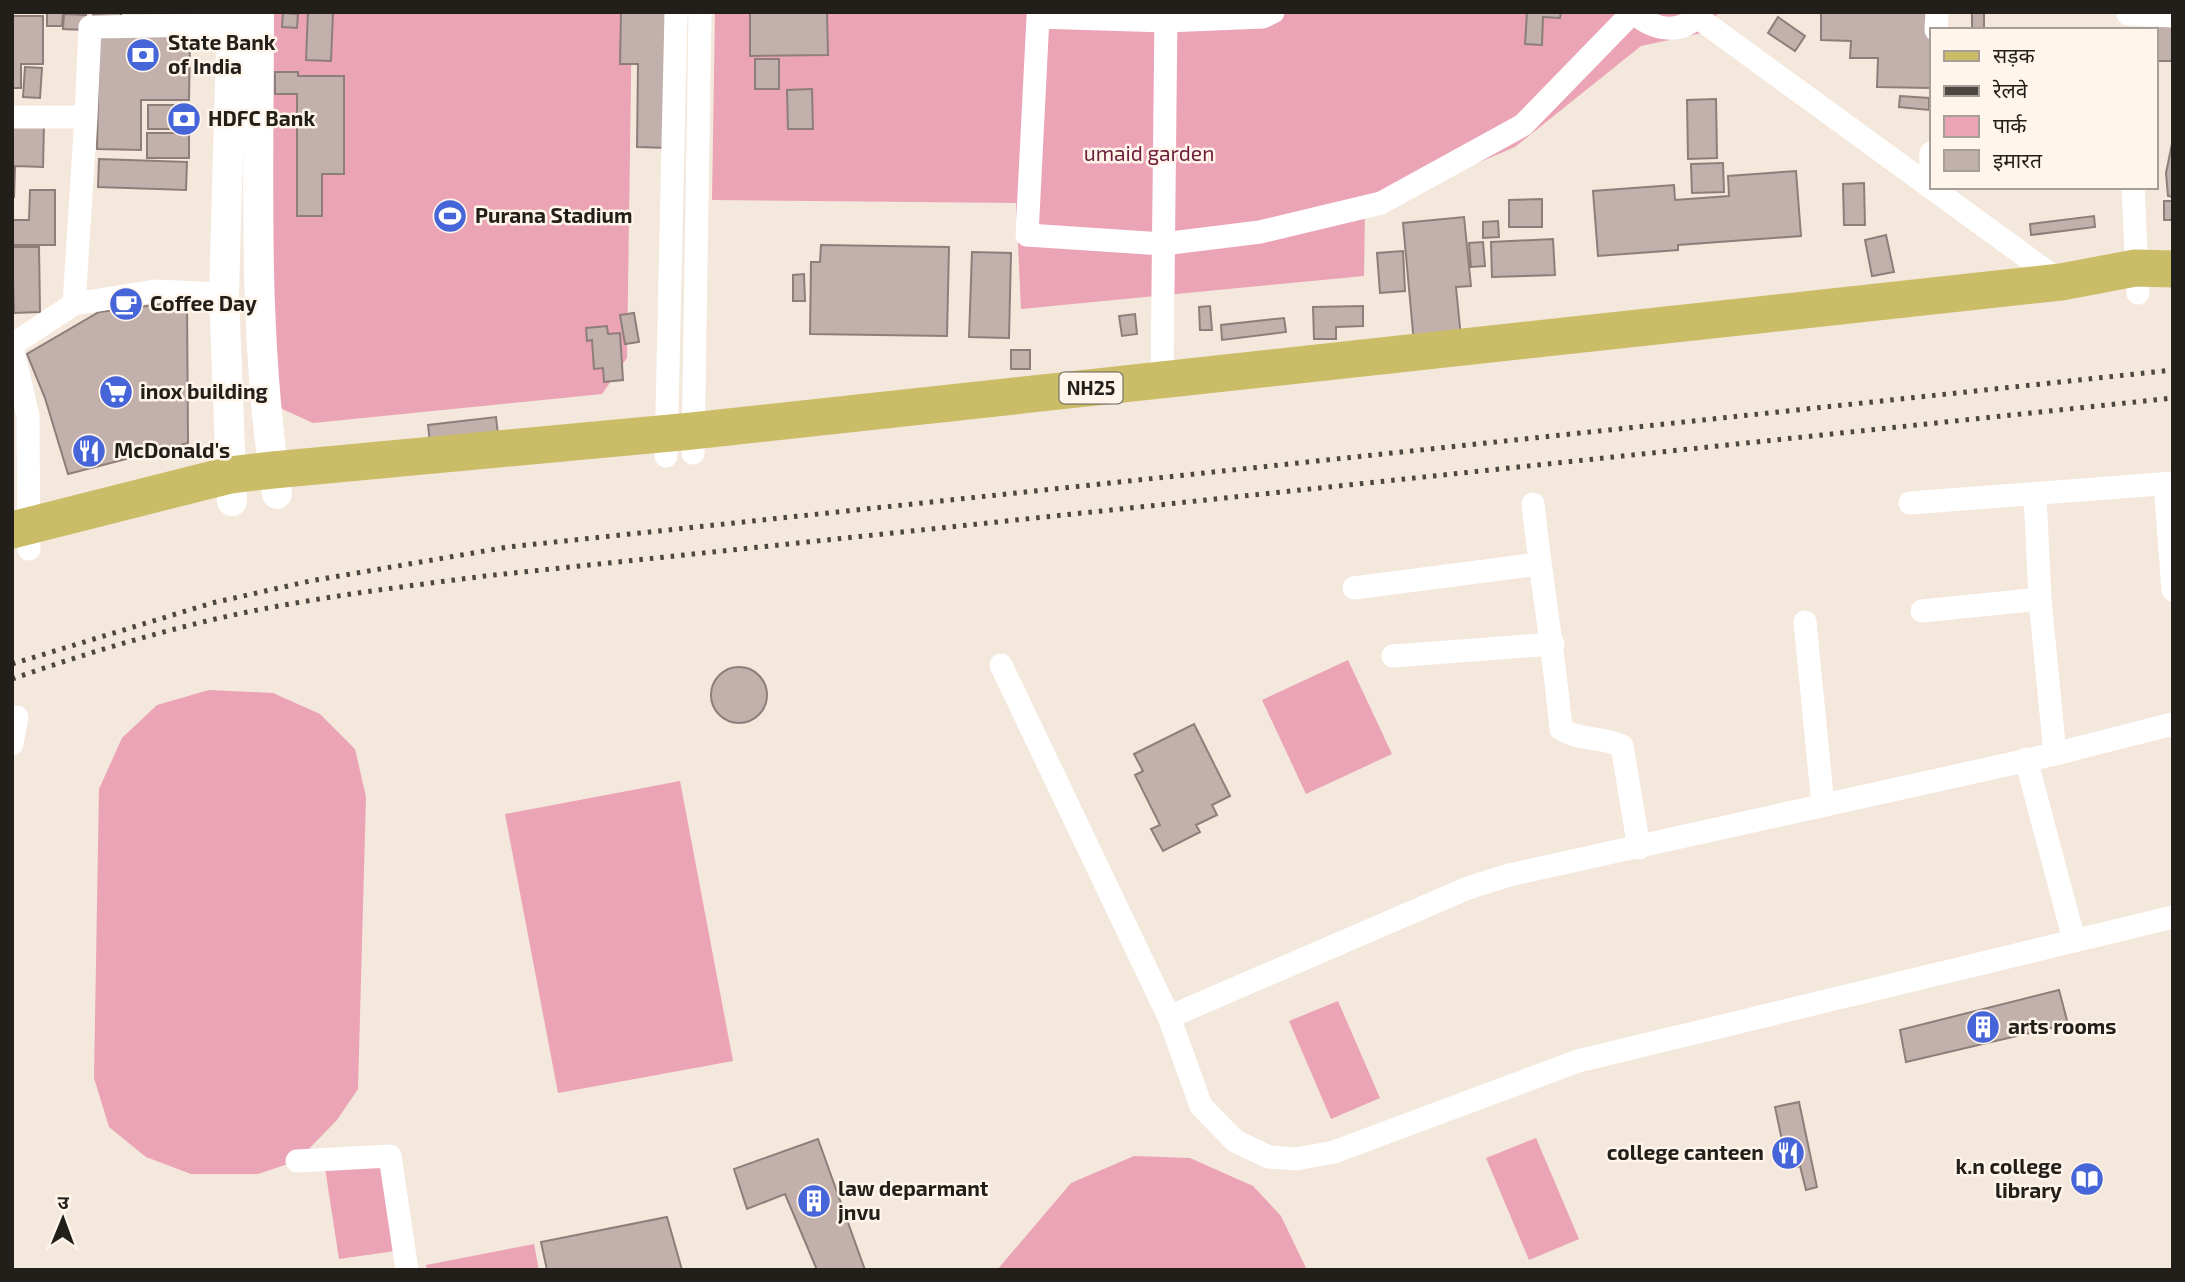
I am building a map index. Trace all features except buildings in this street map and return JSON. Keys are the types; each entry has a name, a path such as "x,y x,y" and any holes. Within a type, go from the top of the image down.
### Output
{"main road":[{"name":"NH25","path":"20,540 231,488 275,482 1936,320 2149,284 2173,269"},
{"name":"NH25","path":"680,444 1163,380 2061,282 2149,284"}],"street":[{"path":"259,12 257,269 261,358 275,482"},
{"path":"676,12 680,444"},
{"path":"680,444 700,12"},
{"path":"1273,12 1263,17 1038,17 1027,235 1163,244 1260,232 1381,203 1523,125 1633,12 1659,29 1678,28 1699,15 1930,187"},
{"path":"1163,380 1166,16"},
{"path":"2128,19 2173,16"},
{"path":"74,304 90,27 130,19 232,19 224,294 231,488"},
{"path":"12,117 86,117"},
{"path":"1933,189 2061,282"},
{"path":"2133,189 2149,284"},
{"path":"20,540 28,416 12,346 74,304 155,291 224,294"},
{"path":"1910,503 2169,483 2173,590"},
{"path":"2035,495 2040,598 2055,754"},
{"path":"1533,503 1539,564 1553,643 1561,729 1572,736 1612,740 1626,752 1639,848"},
{"path":"1354,587 1539,564"},
{"path":"1922,611 2040,598"},
{"path":"1805,622 1823,806"},
{"path":"1393,656 1553,643"},
{"path":"1001,664 1169,1017 1201,1106 1235,1141 1269,1157 1296,1159 1334,1152 1578,1060 2173,916"},
{"path":"12,744 17,717"},
{"path":"1169,1017 1468,888 1509,875 2055,754 2173,724"},
{"path":"2026,759 2074,940"},
{"path":"297,1161 390,1156 407,1270"}],"green space":[{"name":"Purana Stadium","path":"249,12 632,12 627,358 602,394 313,423 269,403"},
{"name":"umaid garden","path":"715,12 1719,12 1702,33 1641,46 1515,147 1365,211 1364,276 1021,309 1016,203 712,200"},
{"path":"1348,660 1392,754 1306,794 1262,700"},
{"path":"209,690 273,693 320,714 355,749 366,797 358,1089 337,1120 297,1161 258,1174 191,1174 146,1157 109,1127 94,1078 99,789 122,738 157,705"},
{"path":"680,781 733,1061 558,1093 505,814"},
{"path":"1338,1001 1380,1098 1331,1119 1289,1021"},
{"path":"1536,1138 1579,1239 1529,1260 1486,1158"},
{"path":"1134,1156 1190,1158 1253,1186 1281,1216 1307,1270 997,1270 1071,1183"},
{"path":"381,1160 395,1251 339,1259 325,1168"},
{"path":"534,1244 539,1270 427,1270 426,1265"}],"railway":[{"path":"12,664 212,603 310,581 508,547 2173,370"},
{"path":"12,679 111,647 211,620 313,600 451,580 2173,398"}],"place":[{"name":"State Bank of India","path":"143,55"},
{"name":"HDFC Bank","path":"184,119"},
{"name":"Purana Stadium","path":"450,216"},
{"name":"Coffee Day","path":"126,304"},
{"name":"inox building","path":"116,392"},
{"name":"McDonald's","path":"89,451"},
{"name":"arts rooms","path":"1983,1027"},
{"name":"college canteen","path":"1788,1153"},
{"name":"k.n college library","path":"2087,1179"},
{"name":"law deparmant jnvu","path":"814,1201"}]}
